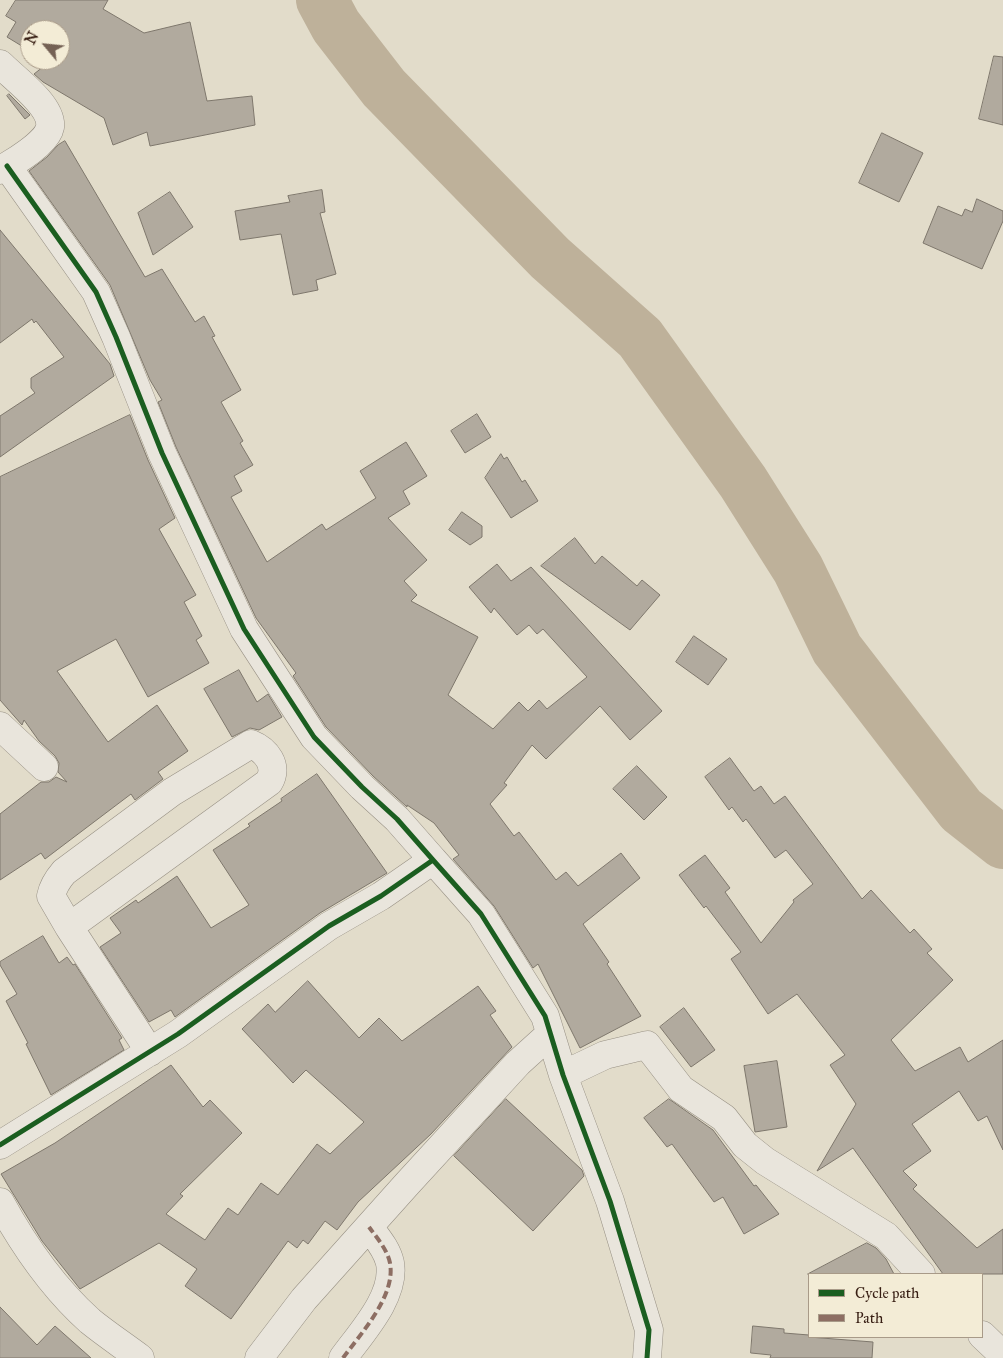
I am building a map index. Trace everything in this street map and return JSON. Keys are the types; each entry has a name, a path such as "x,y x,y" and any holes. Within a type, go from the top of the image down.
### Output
{"street":[{"path":"0,64 33,95 46,110 50,119 50,128 45,136 28,153 4,168 96,292 116,337 162,454 244,629 314,737 362,787 397,819 481,914 545,1016 563,1075 610,1201 649,1330 647,1358"},
{"path":"0,726 44,767"},
{"path":"69,927 269,782 274,770 267,756 258,747 251,744 172,792 64,872 57,880 51,896 69,927 150,1052"},
{"path":"0,1145 178,1034 329,926 380,896 433,860"},
{"path":"259,1358 304,1299 368,1227 518,1063 550,1034"},
{"path":"563,1075 605,1055 648,1045 681,1089 724,1118 745,1146 765,1161 886,1236 920,1273"},
{"path":"0,1202 17,1234 46,1276 90,1321 140,1358"},
{"path":"343,1358 375,1314 388,1291 390,1264 382,1243 368,1227"},
{"path":"983,1336 1003,1355"}],"building":[{"path":"16,0 108,0 103,9 144,33 190,22 207,101 252,96 255,125 150,146 147,132 113,145 104,118 43,82 34,74 39,70 70,70 70,20 20,20 20,45 7,37 16,22 6,16"},
{"path":"994,56 1003,57 1003,125 979,119"},
{"path":"9,94 30,115 25,119 7,96"},
{"path":"882,133 923,153 899,202 859,183"},
{"path":"65,141 145,277 162,269 195,322 204,316 215,336 212,337 241,390 221,402 243,441 240,443 253,465 234,476 242,491 231,497 267,562 322,524 326,530 376,498 360,471 406,442 427,476 403,491 410,504 388,518 427,560 404,581 417,595 411,601 478,637 448,695 493,729 519,702 528,711 539,700 547,709 587,677 543,629 537,634 529,625 517,635 494,608 491,613 469,587 497,564 511,581 531,567 662,711 630,740 600,706 546,759 532,745 504,783 507,785 490,804 514,836 519,832 556,880 566,872 578,886 621,853 640,878 583,924 609,962 607,964 641,1016 580,1048 538,964 533,968 494,906 453,859 459,855 434,823 407,805 407,807 373,776 326,727 293,676 296,673 256,618 176,447 158,402 162,400 150,380 110,285 29,171"},
{"path":"322,190 325,212 320,213 336,274 316,280 318,290 293,295 281,234 240,240 235,211 290,202 288,196"},
{"path":"170,192 193,227 153,255 138,213"},
{"path":"977,199 1003,211 1003,221 982,269 923,243 938,206 962,216 965,209 972,212"},
{"path":"0,230 110,364 114,376 0,457 0,416 35,393 31,388 31,378 64,357 36,321 34,323 32,319 0,343"},
{"path":"477,414 491,437 465,453 451,431"},
{"path":"130,415 148,460 175,518 159,529 196,595 184,602 202,636 196,640 209,663 148,697 116,639 57,671 108,742 157,705 188,751 158,772 163,779 135,800 131,794 45,859 41,853 0,880 0,814 41,782 49,782 56,777 67,782 58,772 59,763 55,756 39,741 24,720 22,725 0,700 0,477"},
{"path":"501,454 504,459 507,457 522,482 525,480 538,501 511,518 485,478"},
{"path":"462,512 482,526 482,537 470,545 449,530"},
{"path":"575,538 595,564 602,556 637,586 642,580 660,595 630,630 541,566"},
{"path":"694,636 727,659 708,685 676,662"},
{"path":"239,670 257,702 268,694 282,717 259,730 250,728 232,737 204,689"},
{"path":"730,758 754,791 761,786 774,804 785,796 862,899 871,890 910,933 914,929 932,949 927,953 953,980 891,1040 915,1071 960,1047 968,1062 1003,1040 1003,1150 987,1116 978,1121 959,1091 912,1124 931,1151 903,1171 917,1185 913,1189 977,1248 1003,1229 1003,1274 942,1273 853,1148 817,1171 856,1104 830,1065 845,1055 797,994 768,1014 731,959 741,952 706,906 704,908 679,875 705,855 730,888 725,892 761,943 794,902 793,900 813,884 786,850 775,858 746,819 743,822 732,807 729,810 705,777"},
{"path":"637,766 667,797 644,820 613,789"},
{"path":"317,774 387,873 320,913 175,1017 171,1010 149,1022 100,947 121,933 110,918 136,900 138,903 177,876 211,928 249,905 213,850 250,826 248,824"},
{"path":"43,936 59,963 67,957 73,965 75,964 122,1038 119,1040 124,1050 51,1095 26,1044 28,1043 6,1001 17,994 0,965 0,962"},
{"path":"308,981 359,1038 379,1018 402,1041 478,986 496,1011 490,1015 512,1047 431,1134 358,1202 337,1230 325,1221 308,1244 303,1240 297,1248 288,1241 231,1319 185,1286 197,1269 159,1243 80,1289 42,1241 1,1174 55,1143 171,1065 203,1107 210,1100 242,1133 180,1194 183,1196 166,1214 205,1240 228,1208 238,1215 261,1183 278,1195 317,1144 330,1154 364,1122 306,1070 293,1083 242,1029 268,1004 275,1012"},
{"path":"684,1008 715,1050 691,1067 660,1027"},
{"path":"777,1061 787,1127 755,1132 744,1066"},
{"path":"506,1099 582,1170 584,1176 533,1231 454,1156"},
{"path":"669,1099 713,1130 754,1186 756,1185 779,1214 744,1234 723,1197 714,1202 672,1144 667,1147 644,1118"},
{"path":"867,1243 876,1248 886,1259 893,1273 810,1273"},
{"path":"0,1307 37,1345 55,1326 91,1358 0,1358"},
{"path":"753,1326 784,1329 784,1333 808,1335 808,1338 873,1342 872,1358 770,1358 771,1355 751,1353"}],"waterway":[{"path":"322,0 336,26 384,88 550,258 640,338 743,482 798,569 837,649 961,810 1003,843"}],"marked path":[{"path":"343,1358 376,1314 388,1288 390,1263 387,1253 369,1227"}],"cycle path":[{"path":"7,166 96,292 162,453 244,629 314,737 362,787 397,819 433,860"},
{"path":"0,1145 178,1034 329,926 381,896 433,860 481,914 545,1016 563,1075 610,1201 649,1330 647,1358"}]}
